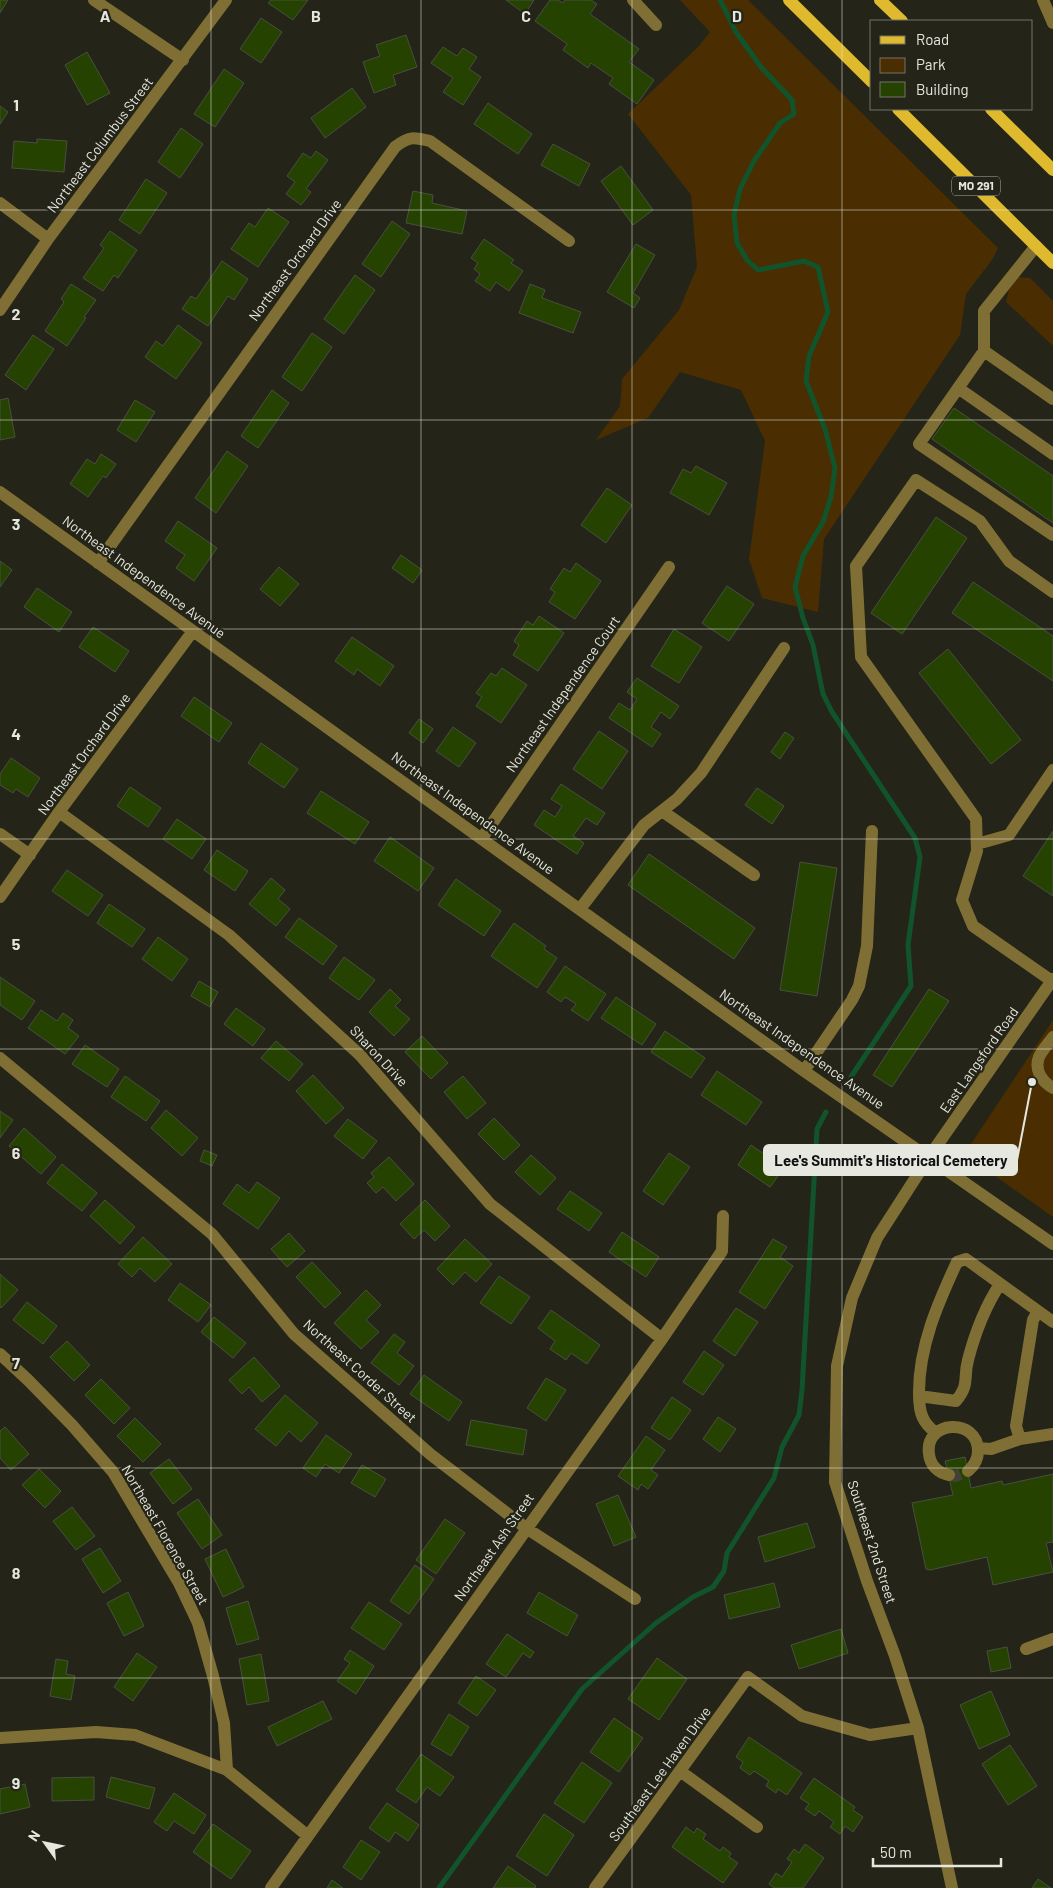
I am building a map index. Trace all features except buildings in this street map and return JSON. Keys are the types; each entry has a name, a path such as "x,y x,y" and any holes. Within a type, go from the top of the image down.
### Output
{"main road":[{"path":"789,0 870,80"},
{"path":"880,0 901,20"},
{"name":"MO 291","path":"899,110 1053,263"},
{"path":"992,110 1053,170"}],"street":[{"path":"94,0 183,60"},
{"name":"Northeast Columbus Street","path":"0,310 48,239 226,0"},
{"path":"633,0 656,25"},
{"path":"1043,0 1053,23"},
{"name":"Northeast Orchard Drive","path":"98,563 395,146 406,139 417,138 430,141 570,241"},
{"path":"0,203 48,239"},
{"path":"1036,246 984,311 984,350 919,444 1053,536"},
{"path":"984,350 1053,399"},
{"path":"958,388 1053,454"},
{"path":"1052,980 973,926 962,900 977,851 976,819 861,657 856,566 916,480 980,522 1009,561 1053,592"},
{"name":"Northeast Independence Avenue","path":"0,492 804,1071 1053,1244"},
{"name":"Northeast Independence Court","path":"482,838 669,567"},
{"name":"Northeast Orchard Drive","path":"0,897 59,812 193,631"},
{"path":"580,909 644,825 677,799 702,773 784,648"},
{"path":"977,844 1009,835 1053,770"},
{"path":"662,811 754,875"},
{"name":"Sharon Drive","path":"59,812 229,935 360,1054 490,1204 662,1339"},
{"path":"804,1071 852,1000 859,986 867,946 872,832"},
{"path":"0,834 30,855"},
{"name":"East Langsford Road","path":"929,1157 1052,980"},
{"path":"1053,1037 1039,1058 1038,1072 1046,1084 1053,1088"},
{"name":"Northeast Corder Street","path":"0,1058 212,1234 294,1334 430,1454 526,1528 635,1599"},
{"name":"Southeast 2nd Street","path":"929,1157 877,1238 852,1298 837,1366 835,1482 866,1581 895,1656 918,1728 952,1888"},
{"name":"Northeast Ash Street","path":"271,1888 662,1339 722,1251 723,1216"},
{"path":"936,1433 922,1417 919,1375 925,1344 939,1301 957,1262 966,1259 1053,1322"},
{"path":"920,1396 956,1401 965,1390 967,1362 979,1326 991,1298 1000,1284"},
{"path":"1020,1439 1016,1426 1033,1320 1038,1311"},
{"name":"Northeast Florence Street","path":"0,1354 72,1425 113,1472 179,1583 198,1624 214,1676 224,1723 227,1770"},
{"path":"948,1475 935,1468 930,1459 928,1448 936,1433 945,1427 961,1427 974,1438 978,1448 976,1459 968,1471"},
{"path":"978,1448 991,1448 1020,1439 1053,1434"},
{"path":"1026,1649 1053,1639"},
{"name":"Southeast Lee Haven Drive","path":"595,1888 748,1677 802,1716 870,1735 918,1728"},
{"path":"0,1738 96,1732 135,1735 227,1770 308,1836"},
{"path":"680,1771 757,1827"}],"green space":[{"path":"680,0 748,0 998,248 992,260 966,294 960,335 824,539 818,612 762,598 749,559 765,441 741,390 680,372 648,418 596,440 620,406 622,379 679,310 697,267 691,195 628,114 699,46 710,32"},
{"path":"1018,277 1030,278 1053,301 1053,346 1006,302 1009,289"},
{"path":"1053,1020 1053,1217 981,1166 971,1144"}],"waterway":[{"path":"720,0 736,32 761,67 792,100 794,114 780,123 754,161 740,189 734,215 737,243 747,260 758,270 804,261 818,267 828,312 809,356 806,381 825,429 835,468 831,497 823,522 803,556 795,587 803,618 813,645 823,694 832,712 915,838 920,857 908,945 911,986 851,1077"},
{"path":"439,1888 582,1689 656,1623 693,1597 713,1587 724,1571 727,1553 774,1478 782,1447 799,1415 817,1129 826,1112"}],"tunnel":[{"path":"949,1475 956,1476 968,1471"}],"place":[{"name":"Lee's Summit's Historical Cemetery","path":"1032,1082"}]}
